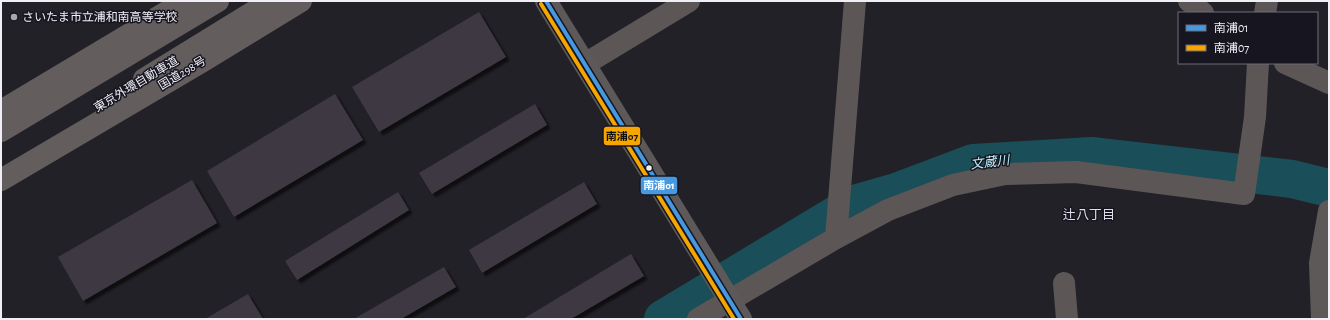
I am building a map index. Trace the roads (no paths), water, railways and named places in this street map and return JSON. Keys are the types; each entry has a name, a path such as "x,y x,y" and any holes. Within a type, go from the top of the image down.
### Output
{"highway":[{"path":"1,111 185,1"},
{"path":"1,131 218,1"},
{"name":"東京外環自動車道","path":"1,166 271,1"},
{"name":"国道298号","path":"1,180 204,61 300,1"}],"street":[{"path":"546,1 741,319"},
{"path":"585,64 689,1"},
{"path":"836,238 855,1"},
{"path":"1189,1 1202,12"},
{"path":"1265,12 1267,1"},
{"path":"698,319 723,290 836,238 888,210 953,185 1005,174 1076,172 1244,194 1255,117 1258,64"},
{"path":"1287,64 1329,83"},
{"path":"1322,319 1320,264 1329,211"},
{"path":"1064,283 1067,319"}],"waterway":[{"name":"文蔵川","path":"663,319 854,204 896,192 973,163 1091,156 1292,179 1329,188"}],"place":[{"name":"さいたま市立浦和南高等学校","path":"14,17"}],"district":[{"name":"辻八丁目","path":"1089,215"}]}
